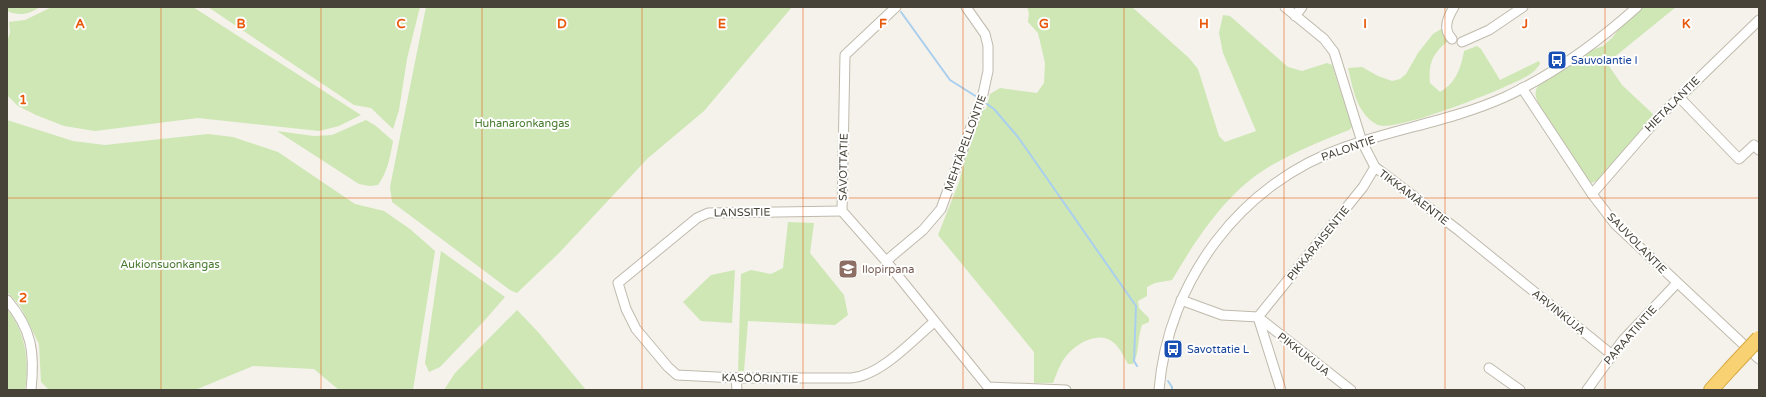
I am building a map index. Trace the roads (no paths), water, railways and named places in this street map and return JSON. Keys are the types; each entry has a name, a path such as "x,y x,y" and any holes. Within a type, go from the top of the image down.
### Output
{"highway":[{"path":"1711,390 1759,338"}],"street":[{"name":"SAVOTTATIE","path":"896,7 845,54 842,211 886,261 988,388 1066,390"},
{"name":"MEHTÄPELLONTIE","path":"886,261 924,230 941,209 983,94 988,71 988,46 985,34 966,7"},
{"name":"TIKKAMÄENTIE","path":"1284,7 1324,39 1334,52 1362,142 1375,167 1508,271"},
{"path":"1295,16 1302,7"},
{"path":"1452,39 1447,30 1447,22 1454,7"},
{"path":"1462,42 1489,30 1523,7"},
{"name":"PALONTIE","path":"1159,390 1170,331 1181,300 1193,275 1214,242 1253,200 1278,181 1304,165 1325,155 1362,142 1461,114 1506,97 1578,53 1637,7"},
{"name":"HIETALANTIE","path":"1592,194 1637,140 1678,97 1759,20"},
{"name":"SAUVOLANTIE","path":"1522,88 1592,194 1615,224 1759,359"},
{"path":"1678,97 1739,159 1754,145 1759,150"},
{"name":"PIKKARAISENTIE","path":"1258,317 1363,188 1375,167"},
{"name":"LANSSITIE","path":"618,283 697,218 708,213 842,211"},
{"name":"ARVINKUJA","path":"1508,271 1611,354"},
{"name":"KASÖÖRINTIE","path":"618,283 626,309 636,329 668,367 678,374 736,378 860,378 886,362 934,322"},
{"name":"PARAATINTIE","path":"1587,390 1611,354 1677,283"},
{"path":"7,300 19,314 32,345 31,390"},
{"path":"1181,300 1222,315 1258,317 1281,390"},
{"name":"PIKKUKUJA","path":"1258,317 1351,390"},
{"path":"1489,368 1520,390"},
{"path":"736,378 737,390"}],"waterway":[{"path":"901,12 950,80 977,97"},
{"path":"987,104 994,109 1018,137 1136,306 1134,361 1137,366"},
{"path":"1168,381 1172,387 1172,390"}],"place":[{"name":"Sauvolantie I","path":"1557,60"},
{"name":"Ilopirpana","path":"848,269"},
{"name":"Savottatie L","path":"1173,349"}],"park label":[{"name":"Huhanaronkangas","path":"522,123"},
{"name":"Aukionsuonkangas","path":"170,264"}]}
